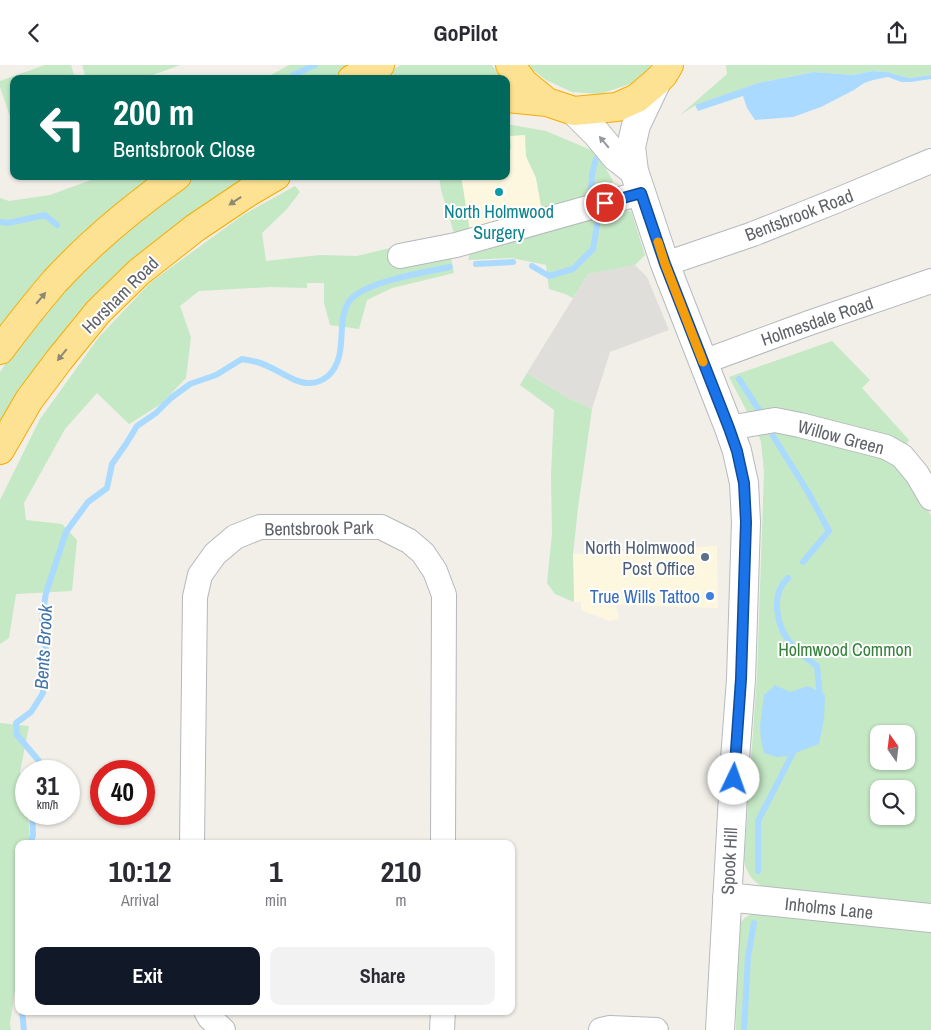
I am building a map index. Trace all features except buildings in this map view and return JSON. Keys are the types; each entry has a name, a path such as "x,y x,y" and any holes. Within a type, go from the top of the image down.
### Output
{"highway":[{"path":"360,75 380,65"},
{"path":"510,65 524,83 547,103"},
{"path":"510,98 547,103 574,111 617,107 637,99 666,71"},
{"path":"0,350 18,325 56,281 96,241 172,180"},
{"name":"Horsham Road","path":"0,450 29,400 58,360 98,312 139,272 195,228 269,180"}],"street":[{"name":"Spook Hill","path":"666,71 636,125 632,147 638,182 665,264 729,428 737,451 744,483 746,522 741,679 734,769 720,1030"},
{"path":"400,256 456,245 638,182 597,134 574,111"},
{"name":"Bentsbrook Road","path":"665,264 753,234 931,161"},
{"name":"Holmesdale Road","path":"703,361 931,281"},
{"name":"Willow Green","path":"729,428 775,420 886,447 902,456 917,474 931,498"},
{"name":"Bentsbrook Park","path":"192,840 195,597 200,575 214,554 235,537 260,527 381,527 409,541 423,553 435,571 444,595 443,840"},
{"name":"Inholms Lane","path":"727,897 931,918"},
{"path":"208,1015 223,1030"},
{"path":"442,1030 443,1015"},
{"path":"601,1030 610,1028 656,1030"}],"shaded area":[{"path":"510,129 525,135 526,156 536,178 542,211 463,233 450,180 510,180"},
{"path":"635,265 647,277 669,330 610,352 592,409 568,398 527,373 588,274"},
{"path":"717,546 718,608 616,605 619,619 610,621 581,610 581,602 574,602 573,554"}],"green space":[{"path":"45,65 71,65 74,75 17,75"},
{"path":"82,65 180,65 153,75 85,75"},
{"path":"289,65 356,65 336,75 271,75"},
{"path":"401,65 492,65 498,75 382,75"},
{"path":"527,65 653,65 630,84 600,94 572,92 546,80"},
{"path":"726,65 931,65 931,75 909,78 887,72 872,71 853,75 814,72 758,83 696,105 680,115 727,74"},
{"path":"10,77 10,116 0,87 0,81"},
{"path":"510,125 546,131 596,152 613,181 607,195 542,211 536,178 526,156 525,135 510,136"},
{"path":"91,180 158,180 0,336 0,198 9,201 50,195"},
{"path":"191,180 246,180 135,257 75,316 35,369 0,427 0,372 24,337 65,289 112,240 154,206"},
{"path":"440,180 462,180 470,231 454,233"},
{"path":"295,186 300,192 287,209 262,233 266,261 320,255 357,256 394,247 398,268 451,258 454,273 392,288 367,300 359,329 330,325 324,303 324,283 307,283 307,288 270,287 199,291 180,306 191,337 186,378 161,404 129,424 97,393 65,429 24,503 26,520 62,524 77,540 72,591 16,594 9,638 0,644 0,500 40,419 99,337 151,282 243,215"},
{"path":"631,211 645,255 635,265 588,274 573,298 549,289 546,265 512,258 468,260 471,250 608,212"},
{"name":"Holmwood Common","path":"832,341 870,380 862,388 909,440 895,463 922,497 931,516 931,1030 736,1030 737,935 744,919 759,911 767,889 751,877 744,859 757,676 764,472 761,442 729,377"},
{"path":"527,373 568,398 592,409 573,554 574,602 555,594 547,583 552,534 551,475 554,410 520,385"},
{"path":"0,723 29,726 22,760 15,760 15,825 29,825 30,840 15,840 15,991 10,1023 11,1030 0,1030"}],"water":[{"path":"872,71 887,72 909,78 931,75 931,79 901,82 888,77 873,80 821,107 793,117 755,120 747,108 743,96 698,111 695,105 758,83 814,72 853,75"},
{"path":"775,685 790,692 808,686 825,695 824,719 819,744 787,756 777,757 764,753 760,726 764,695"}],"waterway":[{"path":"293,75 315,65"},
{"name":"Bents Brook","path":"591,194 592,174 596,159"},
{"path":"0,222 8,223 45,215 57,225"},
{"name":"Bents Brook","path":"532,266 549,276 573,269 593,249 597,225"},
{"name":"Bents Brook","path":"476,264 513,262"},
{"name":"Bents Brook","path":"38,760 17,735 16,723 31,712 43,693 46,638 42,617 46,593 66,532 88,502 107,488 112,464 137,426 156,413 171,398 190,384 216,375 242,359 263,364 304,383 322,380 335,367 339,358 343,315 346,306 352,298 360,292 384,282 450,267"},
{"path":"739,379 761,413"},
{"path":"773,436 808,492 829,531 803,562"},
{"path":"788,578 782,585 779,593 777,603 779,621 787,639 795,649 817,666 819,700"},
{"path":"758,871 758,821 796,747"},
{"name":"Bents Brook","path":"31,840 33,825"},
{"path":"744,1030 748,957 754,923"},
{"name":"Bents Brook","path":"22,1015 24,1030"}],"slow traffic":[{"path":"658,242 703,362"}],"place":[{"name":"North Holmwood Surgery","path":"499,192"},
{"name":"North Holmwood Post Office","path":"705,557"},
{"name":"True Wills Tattoo","path":"710,596"}],"route":[{"path":"605,203 641,193 665,264 737,451 744,483 746,522 741,679 734,779"}]}
